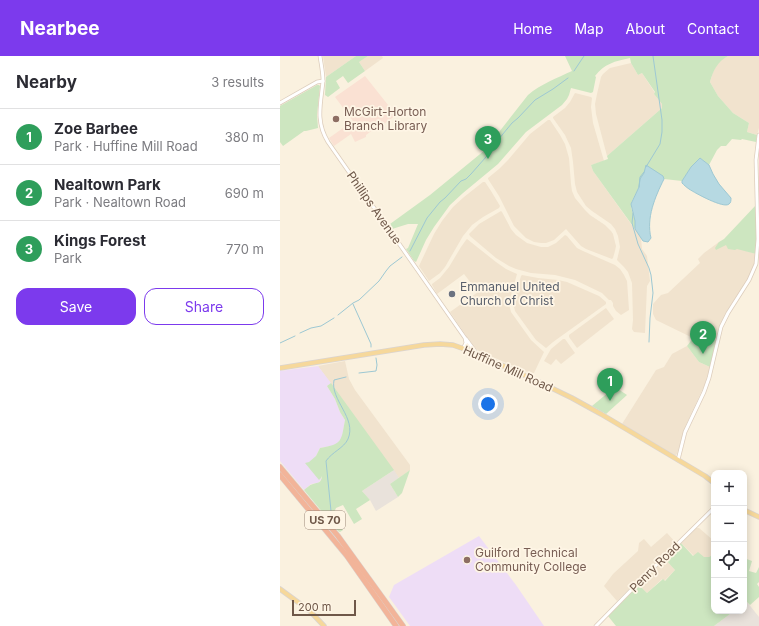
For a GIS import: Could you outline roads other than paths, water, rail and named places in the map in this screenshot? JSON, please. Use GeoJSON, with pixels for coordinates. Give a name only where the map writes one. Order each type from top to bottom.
{"type":"FeatureCollection","features":[{"type":"Feature","properties":{"kind":"highway","name":"US 70"},"geometry":{"type":"LineString","coordinates":[[280,467],[338,536],[404,626]]}},
{"type":"Feature","properties":{"kind":"highway","name":"US 70"},"geometry":{"type":"LineString","coordinates":[[280,475],[347,556],[396,626]]}},
{"type":"Feature","properties":{"kind":"main road","name":"Huffine Mill Road"},"geometry":{"type":"LineString","coordinates":[[280,368],[424,345],[453,345],[477,354],[572,398],[711,480]]}},
{"type":"Feature","properties":{"kind":"main road"},"geometry":{"type":"LineString","coordinates":[[747,511],[759,517]]}},
{"type":"Feature","properties":{"kind":"main road"},"geometry":{"type":"LineString","coordinates":[[280,589],[310,611],[324,626]]}},
{"type":"Feature","properties":{"kind":"street","name":"Phillips Avenue"},"geometry":{"type":"LineString","coordinates":[[320,56],[323,81],[319,116],[320,125],[326,139],[464,338],[477,354]]}},
{"type":"Feature","properties":{"kind":"street"},"geometry":{"type":"LineString","coordinates":[[280,103],[317,82],[323,81]]}},
{"type":"Feature","properties":{"kind":"street"},"geometry":{"type":"LineString","coordinates":[[678,460],[685,432],[709,378],[721,327],[749,280],[756,264],[758,254],[756,160],[759,136]]}},
{"type":"Feature","properties":{"kind":"street"},"geometry":{"type":"LineString","coordinates":[[463,348],[466,343],[464,338]]}},
{"type":"Feature","properties":{"kind":"street","name":"Penry Road"},"geometry":{"type":"LineString","coordinates":[[596,626],[711,511]]}},
{"type":"Feature","properties":{"kind":"water"},"geometry":{"type":"Polygon","coordinates":[[[700,158],[709,165],[719,184],[731,198],[731,202],[729,204],[721,204],[709,200],[687,188],[682,183],[691,167],[700,158]]]}},
{"type":"Feature","properties":{"kind":"water"},"geometry":{"type":"Polygon","coordinates":[[[646,165],[663,176],[664,179],[652,208],[650,223],[651,238],[648,242],[643,241],[635,229],[635,221],[631,204],[639,187],[640,179],[644,173],[646,165]]]}},
{"type":"Feature","properties":{"kind":"waterway"},"geometry":{"type":"LineString","coordinates":[[574,71],[584,56]]}},
{"type":"Feature","properties":{"kind":"waterway"},"geometry":{"type":"LineString","coordinates":[[646,167],[660,144],[662,132],[662,120],[653,56]]}},
{"type":"Feature","properties":{"kind":"waterway"},"geometry":{"type":"LineString","coordinates":[[410,251],[427,218],[440,202],[461,181],[466,179],[471,174],[493,149],[498,140],[512,123],[535,100],[568,78]]}},
{"type":"Feature","properties":{"kind":"waterway"},"geometry":{"type":"LineString","coordinates":[[639,187],[640,177],[644,172]]}},
{"type":"Feature","properties":{"kind":"waterway"},"geometry":{"type":"LineString","coordinates":[[633,213],[632,223],[638,244],[651,275],[653,293],[649,342]]}},
{"type":"Feature","properties":{"kind":"waterway"},"geometry":{"type":"LineString","coordinates":[[338,315],[359,300],[379,281],[390,266],[402,257]]}},
{"type":"Feature","properties":{"kind":"waterway"},"geometry":{"type":"LineString","coordinates":[[353,304],[371,347]]}},
{"type":"Feature","properties":{"kind":"waterway"},"geometry":{"type":"LineString","coordinates":[[300,333],[311,328],[321,326],[334,318]]}},
{"type":"Feature","properties":{"kind":"waterway"},"geometry":{"type":"LineString","coordinates":[[280,343],[295,336]]}},
{"type":"Feature","properties":{"kind":"waterway"},"geometry":{"type":"LineString","coordinates":[[359,373],[376,371],[376,358]]}},
{"type":"Feature","properties":{"kind":"waterway"},"geometry":{"type":"LineString","coordinates":[[331,511],[326,461],[346,442],[350,431],[346,416],[336,395],[334,380],[346,377]]}},
{"type":"Feature","properties":{"kind":"place","name":"McGirt-Horton Branch Library"},"geometry":{"type":"Point","coordinates":[336,119]}},
{"type":"Feature","properties":{"kind":"place","name":"Kings Forest"},"geometry":{"type":"Point","coordinates":[488,159]}},
{"type":"Feature","properties":{"kind":"place","name":"Emmanuel United Church of Christ"},"geometry":{"type":"Point","coordinates":[452,294]}},
{"type":"Feature","properties":{"kind":"place","name":"Nealtown Park"},"geometry":{"type":"Point","coordinates":[703,354]}},
{"type":"Feature","properties":{"kind":"place","name":"Zoe Barbee"},"geometry":{"type":"Point","coordinates":[610,401]}},
{"type":"Feature","properties":{"kind":"place","name":"Guilford Technical Community College"},"geometry":{"type":"Point","coordinates":[467,560]}}]}
